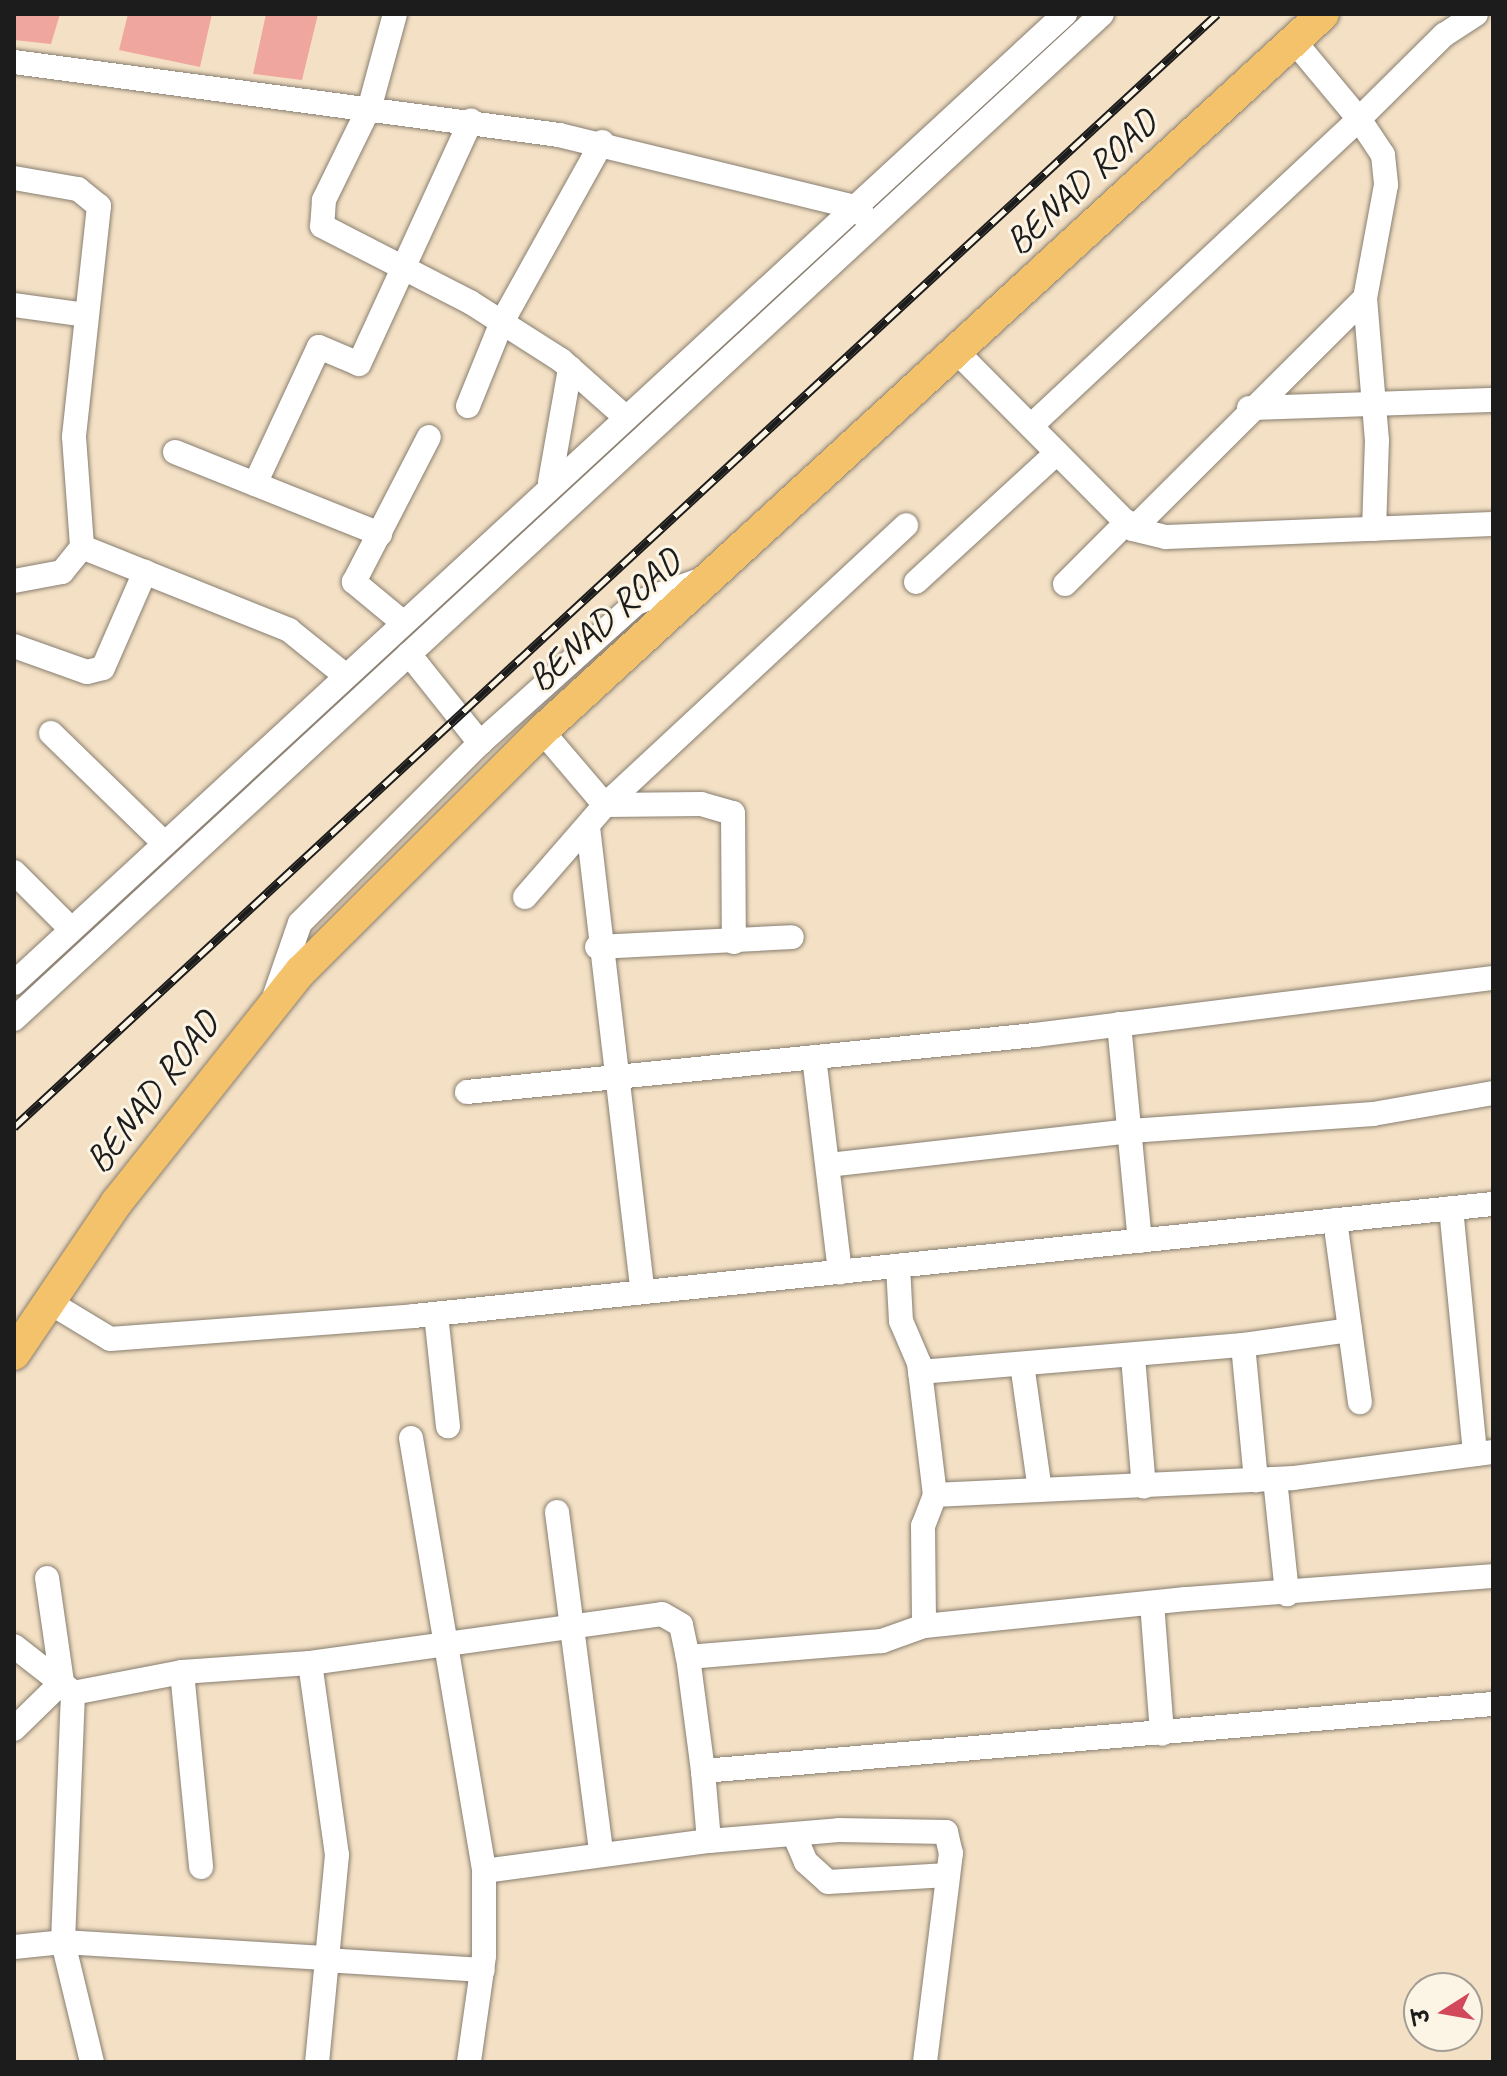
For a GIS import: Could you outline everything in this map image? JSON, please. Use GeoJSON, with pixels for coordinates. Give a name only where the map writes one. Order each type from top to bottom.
{"type":"FeatureCollection","features":[{"type":"Feature","properties":{"kind":"main road","name":"BENAD ROAD"},"geometry":{"type":"LineString","coordinates":[[14,1354],[49,1302],[273,1001],[542,731],[1323,14]]}},
{"type":"Feature","properties":{"kind":"street"},"geometry":{"type":"LineString","coordinates":[[395,14],[370,106],[319,215],[328,232],[502,322],[570,368],[623,415]]}},
{"type":"Feature","properties":{"kind":"street"},"geometry":{"type":"LineString","coordinates":[[14,983],[346,676],[400,620],[1065,14]]}},
{"type":"Feature","properties":{"kind":"street"},"geometry":{"type":"LineString","coordinates":[[14,1019],[1102,14]]}},
{"type":"Feature","properties":{"kind":"street"},"geometry":{"type":"LineString","coordinates":[[1031,426],[1359,119],[1444,35],[1476,14]]}},
{"type":"Feature","properties":{"kind":"street"},"geometry":{"type":"LineString","coordinates":[[1294,41],[1359,119],[1383,155],[1386,185],[1365,298],[1374,404],[1374,529]]}},
{"type":"Feature","properties":{"kind":"street"},"geometry":{"type":"LineString","coordinates":[[14,62],[370,106],[602,142],[854,207],[873,225]]}},
{"type":"Feature","properties":{"kind":"street"},"geometry":{"type":"LineString","coordinates":[[255,484],[319,347],[359,364],[407,272],[471,121]]}},
{"type":"Feature","properties":{"kind":"street"},"geometry":{"type":"LineString","coordinates":[[468,406],[502,322],[602,142]]}},
{"type":"Feature","properties":{"kind":"street"},"geometry":{"type":"LineString","coordinates":[[14,178],[78,189],[99,206],[74,437],[82,547],[62,572],[14,581]]}},
{"type":"Feature","properties":{"kind":"street"},"geometry":{"type":"LineString","coordinates":[[1065,584],[1130,526],[1365,298]]}},
{"type":"Feature","properties":{"kind":"street"},"geometry":{"type":"LineString","coordinates":[[14,305],[86,315]]}},
{"type":"Feature","properties":{"kind":"street"},"geometry":{"type":"LineString","coordinates":[[956,351],[1130,526],[1166,537],[1493,524]]}},
{"type":"Feature","properties":{"kind":"street"},"geometry":{"type":"LineString","coordinates":[[550,482],[570,368]]}},
{"type":"Feature","properties":{"kind":"street"},"geometry":{"type":"LineString","coordinates":[[1249,408],[1493,400]]}},
{"type":"Feature","properties":{"kind":"street"},"geometry":{"type":"LineString","coordinates":[[400,620],[354,582],[429,437]]}},
{"type":"Feature","properties":{"kind":"street"},"geometry":{"type":"LineString","coordinates":[[175,452],[380,534]]}},
{"type":"Feature","properties":{"kind":"street"},"geometry":{"type":"LineString","coordinates":[[916,582],[1057,453]]}},
{"type":"Feature","properties":{"kind":"street"},"geometry":{"type":"LineString","coordinates":[[525,897],[605,805],[906,525]]}},
{"type":"Feature","properties":{"kind":"street"},"geometry":{"type":"LineString","coordinates":[[82,547],[289,630],[346,676]]}},
{"type":"Feature","properties":{"kind":"street"},"geometry":{"type":"LineString","coordinates":[[14,646],[87,672],[103,668],[145,572]]}},
{"type":"Feature","properties":{"kind":"street"},"geometry":{"type":"LineString","coordinates":[[273,1001],[300,923],[480,743],[636,603],[711,576]]}},
{"type":"Feature","properties":{"kind":"street"},"geometry":{"type":"LineString","coordinates":[[409,654],[480,743]]}},
{"type":"Feature","properties":{"kind":"street"},"geometry":{"type":"LineString","coordinates":[[542,731],[605,805]]}},
{"type":"Feature","properties":{"kind":"street"},"geometry":{"type":"LineString","coordinates":[[51,733],[163,842]]}},
{"type":"Feature","properties":{"kind":"street"},"geometry":{"type":"LineString","coordinates":[[605,805],[701,804],[733,813],[734,942]]}},
{"type":"Feature","properties":{"kind":"street"},"geometry":{"type":"LineString","coordinates":[[588,827],[597,947],[643,1292]]}},
{"type":"Feature","properties":{"kind":"street"},"geometry":{"type":"LineString","coordinates":[[14,872],[71,929]]}},
{"type":"Feature","properties":{"kind":"street"},"geometry":{"type":"LineString","coordinates":[[597,947],[792,937]]}},
{"type":"Feature","properties":{"kind":"street"},"geometry":{"type":"LineString","coordinates":[[467,1092],[616,1080],[1119,1024],[1493,978]]}},
{"type":"Feature","properties":{"kind":"street"},"geometry":{"type":"LineString","coordinates":[[1119,1024],[1140,1241]]}},
{"type":"Feature","properties":{"kind":"street"},"geometry":{"type":"LineString","coordinates":[[814,1057],[840,1272]]}},
{"type":"Feature","properties":{"kind":"street"},"geometry":{"type":"LineString","coordinates":[[828,1165],[1130,1131],[1373,1114],[1493,1093]]}},
{"type":"Feature","properties":{"kind":"street"},"geometry":{"type":"LineString","coordinates":[[49,1302],[110,1339],[436,1314],[1493,1204]]}},
{"type":"Feature","properties":{"kind":"street"},"geometry":{"type":"LineString","coordinates":[[935,1495],[1265,1479],[1484,1453],[1451,1208]]}},
{"type":"Feature","properties":{"kind":"street"},"geometry":{"type":"LineString","coordinates":[[1335,1220],[1360,1402]]}},
{"type":"Feature","properties":{"kind":"street"},"geometry":{"type":"LineString","coordinates":[[898,1266],[901,1321],[920,1372],[935,1495],[923,1526],[924,1626]]}},
{"type":"Feature","properties":{"kind":"street"},"geometry":{"type":"LineString","coordinates":[[436,1314],[448,1426]]}},
{"type":"Feature","properties":{"kind":"street"},"geometry":{"type":"LineString","coordinates":[[920,1372],[1133,1357],[1229,1341],[1243,1345],[1350,1330]]}},
{"type":"Feature","properties":{"kind":"street"},"geometry":{"type":"LineString","coordinates":[[1243,1345],[1287,1594]]}},
{"type":"Feature","properties":{"kind":"street"},"geometry":{"type":"LineString","coordinates":[[1133,1357],[1144,1487]]}},
{"type":"Feature","properties":{"kind":"street"},"geometry":{"type":"LineString","coordinates":[[1022,1364],[1040,1490]]}},
{"type":"Feature","properties":{"kind":"street"},"geometry":{"type":"LineString","coordinates":[[411,1438],[441,1644],[484,1871],[483,1970],[469,2062]]}},
{"type":"Feature","properties":{"kind":"street"},"geometry":{"type":"LineString","coordinates":[[557,1512],[601,1853]]}},
{"type":"Feature","properties":{"kind":"street"},"geometry":{"type":"LineString","coordinates":[[688,1657],[882,1641],[924,1626],[1152,1603],[1493,1576]]}},
{"type":"Feature","properties":{"kind":"street"},"geometry":{"type":"LineString","coordinates":[[47,1578],[68,1688],[63,1942],[92,2062]]}},
{"type":"Feature","properties":{"kind":"street"},"geometry":{"type":"LineString","coordinates":[[1152,1603],[1162,1734]]}},
{"type":"Feature","properties":{"kind":"street"},"geometry":{"type":"LineString","coordinates":[[14,1729],[68,1688],[182,1672],[310,1663],[570,1627],[676,1617],[688,1657],[709,1841]]}},
{"type":"Feature","properties":{"kind":"street"},"geometry":{"type":"LineString","coordinates":[[14,1646],[68,1688]]}},
{"type":"Feature","properties":{"kind":"street"},"geometry":{"type":"LineString","coordinates":[[310,1663],[337,1855],[317,2062]]}},
{"type":"Feature","properties":{"kind":"street"},"geometry":{"type":"LineString","coordinates":[[182,1672],[201,1867]]}},
{"type":"Feature","properties":{"kind":"street"},"geometry":{"type":"LineString","coordinates":[[703,1771],[1493,1704]]}},
{"type":"Feature","properties":{"kind":"street"},"geometry":{"type":"LineString","coordinates":[[484,1871],[709,1841],[794,1834],[946,1832],[948,1875],[925,2062]]}},
{"type":"Feature","properties":{"kind":"street"},"geometry":{"type":"LineString","coordinates":[[794,1834],[806,1862],[828,1882],[948,1875]]}},
{"type":"Feature","properties":{"kind":"street"},"geometry":{"type":"LineString","coordinates":[[14,1947],[63,1942],[483,1970]]}},
{"type":"Feature","properties":{"kind":"building"},"geometry":{"type":"Polygon","coordinates":[[[14,14],[60,14],[51,44],[14,40],[14,14]]]}},
{"type":"Feature","properties":{"kind":"building"},"geometry":{"type":"Polygon","coordinates":[[[128,14],[212,14],[200,67],[119,50],[128,14]]]}},
{"type":"Feature","properties":{"kind":"building"},"geometry":{"type":"Polygon","coordinates":[[[266,14],[318,14],[302,80],[253,74],[266,14]]]}},
{"type":"Feature","properties":{"kind":"railway"},"geometry":{"type":"LineString","coordinates":[[14,1127],[1217,14]]}}]}
